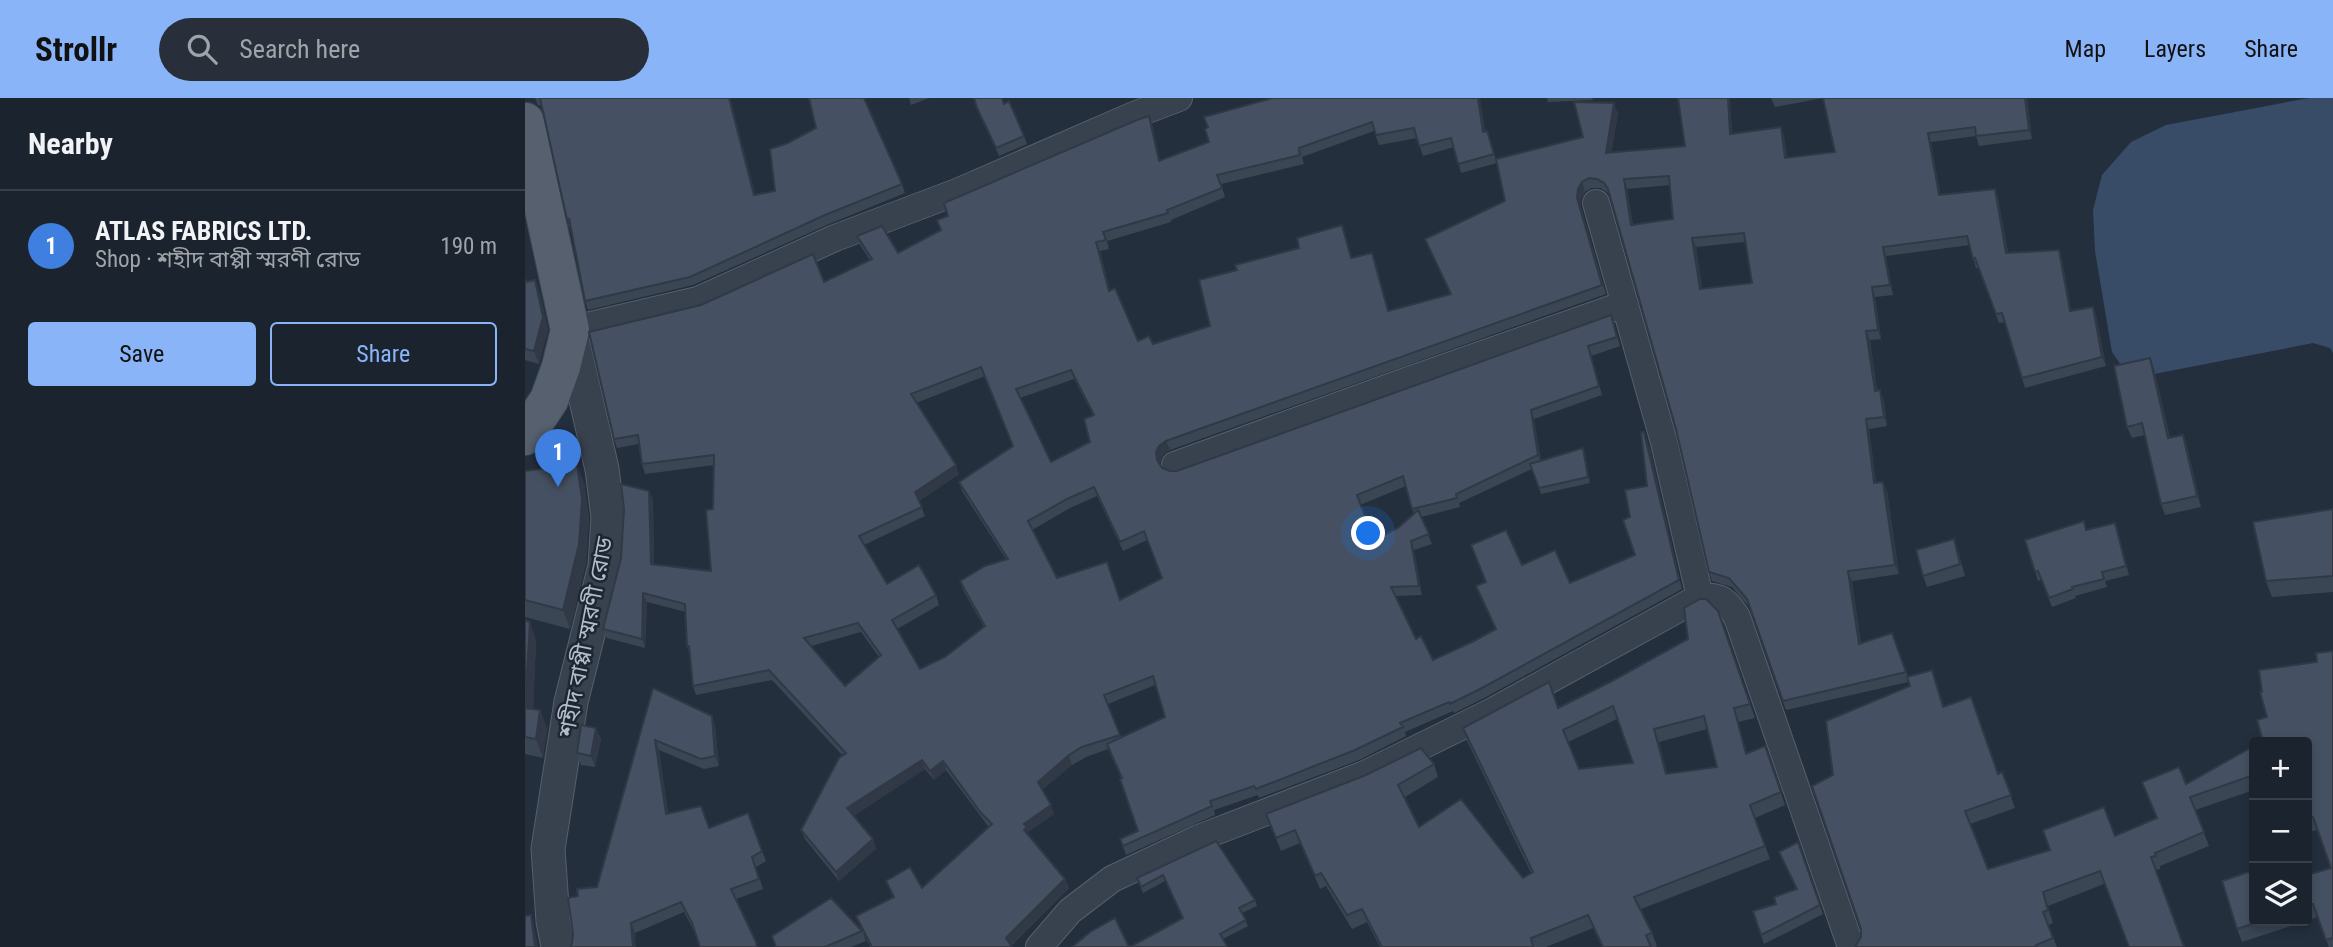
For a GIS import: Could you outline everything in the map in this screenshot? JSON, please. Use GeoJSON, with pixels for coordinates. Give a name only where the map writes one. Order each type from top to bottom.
{"type":"FeatureCollection","features":[{"type":"Feature","properties":{"kind":"main road"},"geometry":{"type":"LineString","coordinates":[[525,122],[570,330],[549,400],[525,436]]}},
{"type":"Feature","properties":{"kind":"street"},"geometry":{"type":"LineString","coordinates":[[570,330],[698,300],[835,238],[957,192],[1179,98]]}},
{"type":"Feature","properties":{"kind":"street"},"geometry":{"type":"LineString","coordinates":[[1596,203],[1664,442],[1700,597]]}},
{"type":"Feature","properties":{"kind":"street"},"geometry":{"type":"LineString","coordinates":[[1175,465],[1625,304]]}},
{"type":"Feature","properties":{"kind":"street","name":"শহীদ বাপ্পী স্মরণী রোড"},"geometry":{"type":"LineString","coordinates":[[558,947],[553,921],[548,849],[571,702],[604,566],[608,517],[602,469],[570,330]]}},
{"type":"Feature","properties":{"kind":"street"},"geometry":{"type":"LineString","coordinates":[[1039,947],[1070,911],[1112,880],[1199,838],[1365,774],[1493,711],[1700,597],[1714,596],[1726,601],[1737,617],[1851,947]]}},
{"type":"Feature","properties":{"kind":"water"},"geometry":{"type":"Polygon","coordinates":[[[2309,98],[2333,98],[2333,353],[2330,348],[2313,343],[2149,375],[2125,371],[2112,352],[2095,251],[2093,210],[2102,175],[2131,142],[2166,125],[2309,98]]]}},
{"type":"Feature","properties":{"kind":"building"},"geometry":{"type":"Polygon","coordinates":[[[540,98],[729,98],[754,195],[775,191],[770,149],[816,128],[809,98],[864,98],[902,184],[825,215],[690,277],[585,301],[569,218],[568,224],[540,98]]]}},
{"type":"Feature","properties":{"kind":"building"},"geometry":{"type":"Polygon","coordinates":[[[974,98],[1002,98],[1004,104],[1009,101],[1024,136],[996,148],[974,98]]]}},
{"type":"Feature","properties":{"kind":"building"},"geometry":{"type":"Polygon","coordinates":[[[1273,98],[1478,98],[1483,132],[1487,131],[1494,154],[1458,164],[1451,138],[1419,146],[1414,128],[1376,135],[1372,122],[1299,148],[1300,155],[1217,175],[1222,188],[1167,210],[1168,213],[1103,232],[1106,240],[1096,242],[1109,291],[1115,288],[1138,341],[1149,336],[1153,344],[1210,326],[1199,280],[1237,270],[1235,265],[1299,248],[1297,238],[1342,225],[1351,258],[1372,253],[1388,311],[1451,294],[1425,239],[1505,201],[1496,159],[1583,137],[1574,102],[1614,103],[1606,153],[1685,146],[1678,98],[1728,98],[1730,134],[1781,127],[1785,158],[1835,152],[1823,98],[2025,98],[2029,130],[1976,136],[1975,127],[1928,133],[1939,195],[1995,189],[2006,253],[2059,250],[2070,311],[2093,307],[2102,357],[2022,378],[2002,313],[1996,314],[1975,258],[1973,259],[1967,236],[1883,247],[1890,285],[1872,287],[1878,330],[1866,331],[1875,391],[1880,390],[1884,417],[1866,419],[1874,483],[1883,482],[1895,565],[1848,571],[1859,644],[1892,633],[1906,672],[1783,701],[1747,599],[1729,578],[1709,572],[1676,429],[1608,189],[1604,183],[1589,178],[1582,182],[1577,198],[1602,285],[1166,441],[1156,452],[1157,460],[1162,468],[1177,471],[1611,315],[1617,337],[1588,346],[1599,386],[1531,410],[1538,455],[1456,494],[1457,498],[1412,509],[1403,476],[1357,495],[1374,540],[1398,528],[1418,510],[1429,534],[1411,541],[1419,586],[1391,587],[1416,639],[1421,636],[1433,660],[1496,629],[1476,586],[1486,582],[1471,545],[1506,530],[1522,565],[1555,550],[1570,583],[1635,555],[1623,520],[1630,517],[1625,490],[1647,486],[1641,432],[1644,432],[1679,580],[1482,688],[1450,704],[1449,702],[1400,723],[1403,727],[1355,750],[1256,789],[1254,786],[1210,801],[1212,806],[1123,846],[1120,839],[1138,831],[1120,779],[1122,778],[1107,744],[1165,717],[1153,676],[1104,695],[1120,735],[1082,747],[1038,782],[1051,805],[1024,824],[1027,827],[1024,830],[1065,879],[1006,938],[1012,947],[872,947],[856,916],[894,897],[886,881],[910,867],[922,888],[992,824],[943,761],[930,771],[922,760],[847,808],[873,839],[836,872],[801,830],[839,758],[846,753],[769,670],[693,686],[685,604],[643,593],[642,639],[603,629],[621,558],[624,509],[621,484],[649,491],[651,564],[711,571],[706,510],[713,509],[714,455],[642,464],[638,435],[614,439],[589,332],[701,305],[813,254],[824,282],[872,259],[857,236],[882,226],[898,253],[941,230],[937,220],[948,216],[944,203],[1149,116],[1159,161],[1209,142],[1204,117],[1273,98]],[[1669,176],[1624,179],[1631,225],[1673,219],[1669,176]],[[1744,233],[1692,238],[1700,289],[1752,283],[1744,233]],[[981,367],[911,394],[956,465],[915,492],[922,507],[859,536],[887,584],[919,565],[936,595],[892,620],[920,669],[945,657],[985,626],[960,581],[985,566],[1008,559],[959,482],[1013,446],[981,367]],[[1071,370],[1016,389],[1051,462],[1090,442],[1084,419],[1094,415],[1071,370]],[[1094,487],[1028,521],[1057,578],[1107,562],[1120,600],[1162,578],[1144,531],[1120,542],[1094,487]],[[858,623],[804,638],[845,686],[881,655],[858,623]]]}},
{"type":"Feature","properties":{"kind":"building"},"geometry":{"type":"Polygon","coordinates":[[[535,280],[543,317],[534,351],[525,349],[525,282],[535,280]]]}},
{"type":"Feature","properties":{"kind":"building"},"geometry":{"type":"Polygon","coordinates":[[[2150,358],[2168,438],[2183,435],[2197,496],[2161,504],[2142,423],[2127,427],[2114,366],[2150,358]]]}},
{"type":"Feature","properties":{"kind":"building"},"geometry":{"type":"Polygon","coordinates":[[[1583,448],[1588,477],[1539,488],[1530,464],[1583,448]]]}},
{"type":"Feature","properties":{"kind":"building"},"geometry":{"type":"Polygon","coordinates":[[[577,464],[582,499],[579,544],[563,610],[525,600],[525,471],[577,464]]]}},
{"type":"Feature","properties":{"kind":"building"},"geometry":{"type":"Polygon","coordinates":[[[2333,509],[2333,576],[2266,581],[2253,522],[2333,509]]]}},
{"type":"Feature","properties":{"kind":"building"},"geometry":{"type":"Polygon","coordinates":[[[2084,521],[2086,530],[2115,523],[2126,566],[2102,572],[2104,579],[2072,587],[2073,589],[2049,598],[2038,571],[2035,572],[2025,540],[2084,521]]]}},
{"type":"Feature","properties":{"kind":"building"},"geometry":{"type":"Polygon","coordinates":[[[1954,539],[1960,564],[1923,576],[1916,550],[1954,539]]]}},
{"type":"Feature","properties":{"kind":"building"},"geometry":{"type":"Polygon","coordinates":[[[1700,599],[1706,599],[1718,611],[1750,704],[1734,708],[1746,754],[1765,746],[1781,792],[1750,805],[1765,846],[1634,897],[1652,933],[1646,935],[1651,947],[1603,947],[1588,915],[1531,938],[1533,947],[1382,947],[1362,909],[1347,915],[1321,873],[1315,876],[1295,830],[1276,838],[1266,814],[1366,775],[1421,748],[1434,764],[1398,785],[1419,827],[1461,799],[1523,878],[1533,872],[1463,728],[1549,682],[1558,708],[1612,681],[1688,639],[1684,608],[1700,599]],[[1613,706],[1563,730],[1579,769],[1633,763],[1613,706]],[[1704,716],[1654,729],[1666,774],[1717,767],[1704,716]]]}},
{"type":"Feature","properties":{"kind":"building"},"geometry":{"type":"Polygon","coordinates":[[[525,620],[530,622],[525,708],[525,620]]]}},
{"type":"Feature","properties":{"kind":"building"},"geometry":{"type":"Polygon","coordinates":[[[2333,651],[2333,938],[2326,940],[2312,904],[2312,874],[2331,868],[2312,817],[2312,737],[2262,737],[2257,720],[2267,717],[2260,692],[2259,670],[2317,662],[2316,653],[2333,651]]]}},
{"type":"Feature","properties":{"kind":"building"},"geometry":{"type":"Polygon","coordinates":[[[1932,670],[1943,707],[1971,697],[1998,774],[2002,772],[2011,795],[1965,811],[1988,869],[2050,850],[2043,830],[2104,807],[2115,836],[2157,818],[2142,782],[2179,767],[2186,784],[2249,749],[2249,777],[2190,797],[2204,832],[2151,857],[2184,947],[2129,947],[2100,871],[2043,892],[2048,910],[2043,912],[2053,938],[2036,945],[2037,947],[1855,947],[1861,937],[1861,929],[1812,786],[1833,775],[1826,721],[1910,686],[1907,677],[1932,670]]]}},
{"type":"Feature","properties":{"kind":"building"},"geometry":{"type":"Polygon","coordinates":[[[653,688],[712,716],[715,756],[701,759],[655,740],[666,814],[701,806],[709,828],[748,813],[762,851],[752,857],[759,879],[731,889],[757,947],[700,947],[681,902],[631,923],[633,947],[570,947],[573,934],[568,898],[578,896],[577,889],[597,887],[653,688]]]}},
{"type":"Feature","properties":{"kind":"building"},"geometry":{"type":"Polygon","coordinates":[[[525,708],[540,710],[536,739],[525,737],[525,708]]]}},
{"type":"Feature","properties":{"kind":"building"},"geometry":{"type":"Polygon","coordinates":[[[581,725],[596,728],[591,756],[577,753],[581,725]]]}},
{"type":"Feature","properties":{"kind":"building"},"geometry":{"type":"Polygon","coordinates":[[[1216,841],[1255,900],[1239,908],[1246,920],[1220,934],[1227,946],[1130,947],[1183,918],[1163,875],[1141,887],[1137,878],[1216,841]]]}},
{"type":"Feature","properties":{"kind":"building"},"geometry":{"type":"Polygon","coordinates":[[[1798,842],[1820,905],[1761,935],[1753,911],[1776,904],[1774,897],[1797,889],[1779,852],[1798,842]]]}},
{"type":"Feature","properties":{"kind":"building"},"geometry":{"type":"Polygon","coordinates":[[[2249,872],[2249,925],[2237,929],[2222,881],[2249,872]]]}},
{"type":"Feature","properties":{"kind":"building"},"geometry":{"type":"Polygon","coordinates":[[[831,898],[862,931],[825,947],[776,947],[772,936],[831,898]]]}},
{"type":"Feature","properties":{"kind":"building"},"geometry":{"type":"Polygon","coordinates":[[[531,915],[535,947],[525,947],[525,916],[531,915]]]}},
{"type":"Feature","properties":{"kind":"building"},"geometry":{"type":"Polygon","coordinates":[[[1115,918],[1129,947],[1072,947],[1090,932],[1115,918]]]}},
{"type":"Feature","properties":{"kind":"place","name":"ATLAS FABRICS LTD."},"geometry":{"type":"Point","coordinates":[558,487]}}]}
